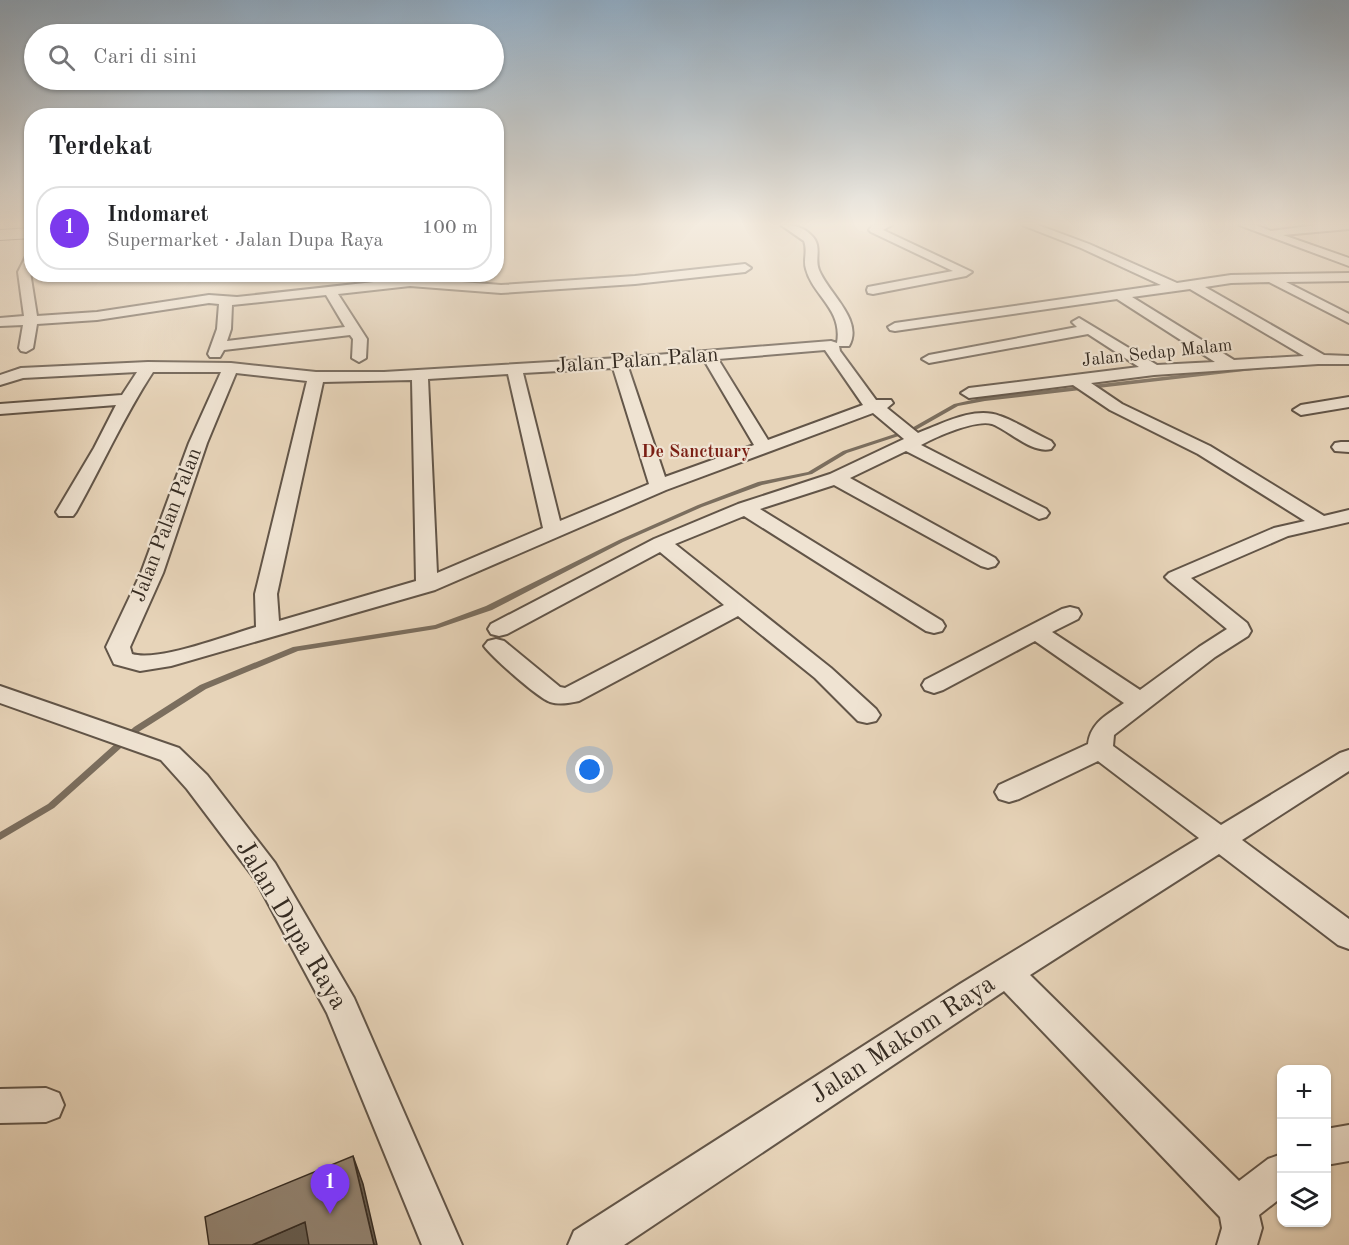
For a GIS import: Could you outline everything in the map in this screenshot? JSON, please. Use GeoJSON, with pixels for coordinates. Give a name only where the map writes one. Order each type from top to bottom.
{"type":"FeatureCollection","features":[{"type":"Feature","properties":{"kind":"street"},"geometry":{"type":"LineString","coordinates":[[25,283],[30,319],[26,348]]}},
{"type":"Feature","properties":{"kind":"street"},"geometry":{"type":"LineString","coordinates":[[0,322],[97,316],[200,300],[226,299],[237,302],[400,283]]}},
{"type":"Feature","properties":{"kind":"street"},"geometry":{"type":"LineString","coordinates":[[425,283],[501,290],[593,283]]}},
{"type":"Feature","properties":{"kind":"street"},"geometry":{"type":"LineString","coordinates":[[819,283],[834,305],[847,336],[834,344],[833,351],[896,424],[1039,513]]}},
{"type":"Feature","properties":{"kind":"street"},"geometry":{"type":"LineString","coordinates":[[873,290],[909,283]]}},
{"type":"Feature","properties":{"kind":"street"},"geometry":{"type":"LineString","coordinates":[[1168,283],[1175,286]]}},
{"type":"Feature","properties":{"kind":"street"},"geometry":{"type":"LineString","coordinates":[[895,327],[1198,283]]}},
{"type":"Feature","properties":{"kind":"street"},"geometry":{"type":"LineString","coordinates":[[1278,283],[1349,319]]}},
{"type":"Feature","properties":{"kind":"street"},"geometry":{"type":"LineString","coordinates":[[1191,284],[1336,365]]}},
{"type":"Feature","properties":{"kind":"street"},"geometry":{"type":"LineString","coordinates":[[452,285],[461,303]]}},
{"type":"Feature","properties":{"kind":"street"},"geometry":{"type":"LineString","coordinates":[[330,291],[360,339],[359,358]]}},
{"type":"Feature","properties":{"kind":"street"},"geometry":{"type":"LineString","coordinates":[[1118,294],[1229,364]]}},
{"type":"Feature","properties":{"kind":"street"},"geometry":{"type":"LineString","coordinates":[[226,299],[224,329],[217,350],[354,330]]}},
{"type":"Feature","properties":{"kind":"street"},"geometry":{"type":"LineString","coordinates":[[1051,304],[1154,370]]}},
{"type":"Feature","properties":{"kind":"street"},"geometry":{"type":"LineString","coordinates":[[928,358],[1090,329]]}},
{"type":"Feature","properties":{"kind":"street","name":"Jalan Palan Palan"},"geometry":{"type":"LineString","coordinates":[[834,344],[619,363],[420,376],[316,377],[231,368],[220,388],[192,455],[152,573],[121,639],[118,654],[129,663],[150,663],[268,632],[427,585],[658,486],[764,447],[896,424]]}},
{"type":"Feature","properties":{"kind":"street"},"geometry":{"type":"LineString","coordinates":[[709,356],[764,447]]}},
{"type":"Feature","properties":{"kind":"street"},"geometry":{"type":"LineString","coordinates":[[619,363],[658,486]]}},
{"type":"Feature","properties":{"kind":"street","name":"Jalan Sedap Malam"},"geometry":{"type":"LineString","coordinates":[[969,393],[1085,385],[1154,370],[1229,364],[1336,365]]}},
{"type":"Feature","properties":{"kind":"street"},"geometry":{"type":"LineString","coordinates":[[1246,372],[1336,365]]}},
{"type":"Feature","properties":{"kind":"street"},"geometry":{"type":"LineString","coordinates":[[66,512],[103,448],[127,399],[148,367]]}},
{"type":"Feature","properties":{"kind":"street"},"geometry":{"type":"LineString","coordinates":[[0,380],[21,374],[148,367],[231,368]]}},
{"type":"Feature","properties":{"kind":"street"},"geometry":{"type":"LineString","coordinates":[[515,370],[553,531]]}},
{"type":"Feature","properties":{"kind":"street"},"geometry":{"type":"LineString","coordinates":[[420,376],[427,585]]}},
{"type":"Feature","properties":{"kind":"street"},"geometry":{"type":"LineString","coordinates":[[268,632],[266,594],[316,377]]}},
{"type":"Feature","properties":{"kind":"street"},"geometry":{"type":"LineString","coordinates":[[1085,385],[1126,412],[1204,450],[1319,521]]}},
{"type":"Feature","properties":{"kind":"street"},"geometry":{"type":"LineString","coordinates":[[0,409],[127,399]]}},
{"type":"Feature","properties":{"kind":"street"},"geometry":{"type":"LineString","coordinates":[[1301,410],[1349,402]]}},
{"type":"Feature","properties":{"kind":"street"},"geometry":{"type":"LineString","coordinates":[[741,605],[570,695],[559,696],[551,693],[498,638],[661,543],[745,508],[836,478],[896,424],[986,418],[996,420],[1045,445]]}},
{"type":"Feature","properties":{"kind":"street"},"geometry":{"type":"LineString","coordinates":[[836,478],[988,562]]}},
{"type":"Feature","properties":{"kind":"street"},"geometry":{"type":"LineString","coordinates":[[745,508],[934,626]]}},
{"type":"Feature","properties":{"kind":"street"},"geometry":{"type":"LineString","coordinates":[[1100,749],[1101,732],[1207,652],[1240,632],[1239,628],[1176,577],[1281,532],[1319,521],[1349,516]]}},
{"type":"Feature","properties":{"kind":"street"},"geometry":{"type":"LineString","coordinates":[[661,543],[824,673],[867,715]]}},
{"type":"Feature","properties":{"kind":"street"},"geometry":{"type":"LineString","coordinates":[[934,685],[1070,614]]}},
{"type":"Feature","properties":{"kind":"street"},"geometry":{"type":"LineString","coordinates":[[1035,631],[1142,703]]}},
{"type":"Feature","properties":{"kind":"street","name":"Jalan Dupa Raya"},"geometry":{"type":"LineString","coordinates":[[0,694],[170,754],[197,782],[265,871],[342,1008],[442,1245]]}},
{"type":"Feature","properties":{"kind":"street"},"geometry":{"type":"LineString","coordinates":[[1009,792],[1100,749]]}},
{"type":"Feature","properties":{"kind":"street"},"geometry":{"type":"LineString","coordinates":[[1100,749],[1349,936]]}},
{"type":"Feature","properties":{"kind":"street","name":"Jalan Makom Raya"},"geometry":{"type":"LineString","coordinates":[[588,1245],[972,994],[1349,759]]}},
{"type":"Feature","properties":{"kind":"street"},"geometry":{"type":"LineString","coordinates":[[1007,973],[1237,1207],[1242,1228],[1237,1245]]}},
{"type":"Feature","properties":{"kind":"street"},"geometry":{"type":"LineString","coordinates":[[0,1106],[46,1105]]}},
{"type":"Feature","properties":{"kind":"street"},"geometry":{"type":"LineString","coordinates":[[1331,1146],[1349,1143]]}},
{"type":"Feature","properties":{"kind":"street"},"geometry":{"type":"LineString","coordinates":[[1237,1207],[1277,1176]]}},
{"type":"Feature","properties":{"kind":"building"},"geometry":{"type":"Polygon","coordinates":[[[353,1156],[374,1245],[309,1245],[305,1222],[252,1245],[209,1245],[205,1217],[353,1156]]]}},
{"type":"Feature","properties":{"kind":"waterway"},"geometry":{"type":"LineString","coordinates":[[0,836],[51,806],[137,729],[203,687],[296,649],[436,627],[489,608],[621,541],[700,506],[760,483],[810,473],[845,452],[912,430],[956,405],[985,399],[1260,368]]}},
{"type":"Feature","properties":{"kind":"place","name":"Indomaret"},"geometry":{"type":"Point","coordinates":[330,1214]}},
{"type":"Feature","properties":{"kind":"district","name":"De Sanctuary"},"geometry":{"type":"Point","coordinates":[696,452]}}]}
